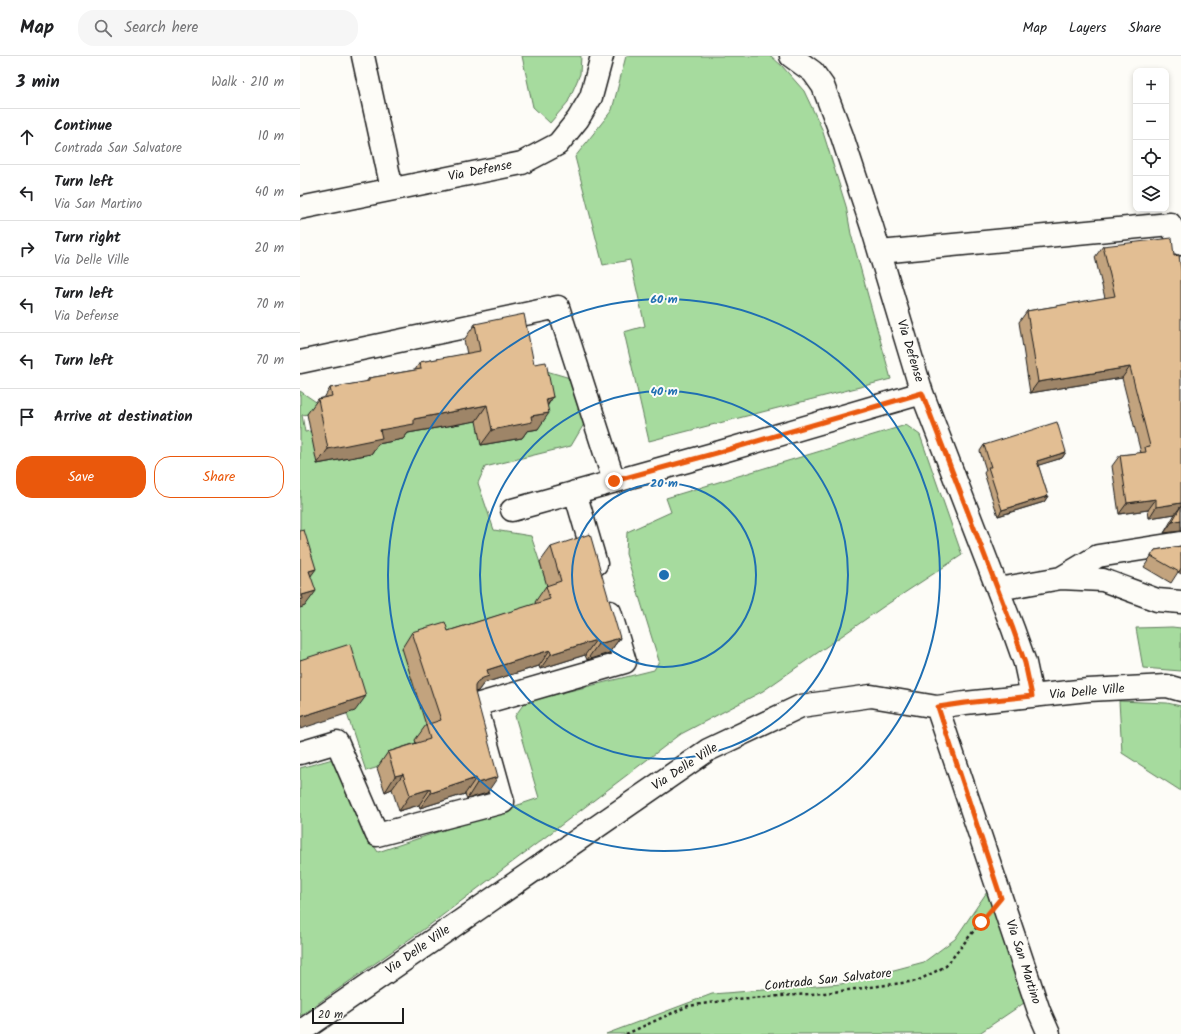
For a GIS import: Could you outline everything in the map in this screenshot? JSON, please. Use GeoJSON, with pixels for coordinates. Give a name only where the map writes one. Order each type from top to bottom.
{"type":"FeatureCollection","features":[{"type":"Feature","properties":{"kind":"street"},"geometry":{"type":"LineString","coordinates":[[364,56],[392,189]]}},
{"type":"Feature","properties":{"kind":"street","name":"Via Defense"},"geometry":{"type":"LineString","coordinates":[[300,208],[522,163],[558,144],[578,119],[591,97],[602,56]]}},
{"type":"Feature","properties":{"kind":"street","name":"Via Defense"},"geometry":{"type":"LineString","coordinates":[[791,56],[812,72],[823,86],[842,136],[880,252],[922,393],[1025,663],[1032,696]]}},
{"type":"Feature","properties":{"kind":"street"},"geometry":{"type":"LineString","coordinates":[[880,252],[1170,224],[1181,244]]}},
{"type":"Feature","properties":{"kind":"street"},"geometry":{"type":"LineString","coordinates":[[300,362],[558,306],[614,481]]}},
{"type":"Feature","properties":{"kind":"street"},"geometry":{"type":"LineString","coordinates":[[512,510],[720,452],[922,393]]}},
{"type":"Feature","properties":{"kind":"street"},"geometry":{"type":"LineString","coordinates":[[300,753],[337,742],[377,835],[503,802],[476,705],[625,662],[575,492]]}},
{"type":"Feature","properties":{"kind":"street"},"geometry":{"type":"LineString","coordinates":[[1061,578],[1098,556],[1181,543]]}},
{"type":"Feature","properties":{"kind":"street"},"geometry":{"type":"LineString","coordinates":[[998,589],[1061,578],[1103,580],[1157,600],[1181,602]]}},
{"type":"Feature","properties":{"kind":"street","name":"Via Delle Ville"},"geometry":{"type":"LineString","coordinates":[[300,1032],[708,750],[801,706],[871,696],[938,707],[1088,690],[1167,686],[1181,690]]}},
{"type":"Feature","properties":{"kind":"street","name":"Via San Martino"},"geometry":{"type":"LineString","coordinates":[[938,707],[1039,1011],[1049,1034]]}},
{"type":"Feature","properties":{"kind":"path","name":"Contrada San Salvatore"},"geometry":{"type":"LineString","coordinates":[[626,1034],[688,1006],[736,999],[825,992],[917,981],[946,966],[1001,898]]}},
{"type":"Feature","properties":{"kind":"green space"},"geometry":{"type":"Polygon","coordinates":[[[522,56],[581,56],[580,74],[568,102],[550,123],[533,107],[522,56]]]}},
{"type":"Feature","properties":{"kind":"green space"},"geometry":{"type":"Polygon","coordinates":[[[626,56],[771,56],[804,91],[822,129],[846,206],[851,234],[891,379],[649,441],[624,332],[645,326],[630,260],[603,265],[575,157],[612,110],[626,56]]]}},
{"type":"Feature","properties":{"kind":"green space"},"geometry":{"type":"Polygon","coordinates":[[[533,367],[570,378],[584,424],[571,446],[485,467],[478,483],[494,530],[531,536],[551,596],[539,615],[430,736],[420,754],[366,771],[347,714],[300,672],[300,608],[305,606],[300,569],[300,391],[319,404],[321,412],[302,415],[305,432],[310,431],[369,445],[403,434],[533,367]]]}},
{"type":"Feature","properties":{"kind":"green space"},"geometry":{"type":"Polygon","coordinates":[[[906,425],[920,435],[962,555],[883,607],[763,691],[681,734],[431,924],[300,1016],[300,768],[340,757],[372,843],[378,852],[539,798],[515,716],[525,702],[654,670],[659,661],[626,554],[627,532],[671,512],[666,498],[906,425]]]}},
{"type":"Feature","properties":{"kind":"green space"},"geometry":{"type":"Polygon","coordinates":[[[1136,628],[1181,628],[1181,671],[1143,668],[1136,628]]]}},
{"type":"Feature","properties":{"kind":"green space"},"geometry":{"type":"Polygon","coordinates":[[[1119,701],[1167,703],[1181,706],[1181,791],[1122,753],[1119,701]]]}},
{"type":"Feature","properties":{"kind":"green space"},"geometry":{"type":"Polygon","coordinates":[[[989,889],[1024,1003],[978,1034],[606,1034],[712,994],[841,984],[924,962],[955,939],[989,889]]]}},
{"type":"Feature","properties":{"kind":"building"},"geometry":{"type":"Polygon","coordinates":[[[1172,238],[1174,256],[1179,255],[1181,271],[1181,503],[1156,507],[1156,499],[1127,503],[1120,455],[1146,452],[1145,447],[1150,446],[1130,367],[1038,382],[1027,311],[1115,296],[1103,246],[1172,238]]]}},
{"type":"Feature","properties":{"kind":"building"},"geometry":{"type":"Polygon","coordinates":[[[524,314],[534,364],[546,362],[553,397],[546,399],[549,413],[531,416],[532,422],[492,430],[487,405],[414,419],[414,424],[380,430],[382,438],[328,449],[318,399],[332,396],[330,388],[369,381],[369,378],[421,369],[420,362],[480,351],[475,324],[524,314]]]}},
{"type":"Feature","properties":{"kind":"building"},"geometry":{"type":"Polygon","coordinates":[[[1057,422],[1066,452],[1037,461],[1048,496],[1002,510],[988,467],[991,467],[984,445],[1057,422]]]}},
{"type":"Feature","properties":{"kind":"building"},"geometry":{"type":"Polygon","coordinates":[[[1181,506],[1181,520],[1172,522],[1181,506]]]}},
{"type":"Feature","properties":{"kind":"building"},"geometry":{"type":"Polygon","coordinates":[[[304,530],[316,569],[309,571],[316,591],[302,595],[303,599],[300,600],[300,531],[304,530]]]}},
{"type":"Feature","properties":{"kind":"building"},"geometry":{"type":"Polygon","coordinates":[[[590,534],[620,638],[598,644],[596,640],[551,654],[550,650],[487,670],[489,676],[478,681],[475,686],[475,692],[498,777],[477,783],[476,778],[431,793],[430,789],[410,795],[403,774],[395,776],[388,752],[430,739],[426,725],[441,720],[412,632],[445,622],[448,631],[550,599],[546,586],[561,581],[551,547],[590,534]]]}},
{"type":"Feature","properties":{"kind":"building"},"geometry":{"type":"Polygon","coordinates":[[[1181,546],[1181,568],[1179,572],[1151,556],[1155,550],[1181,546]]]}},
{"type":"Feature","properties":{"kind":"building"},"geometry":{"type":"Polygon","coordinates":[[[350,644],[366,696],[300,717],[300,660],[350,644]]]}},
{"type":"Feature","properties":{"kind":"route"},"geometry":{"type":"LineString","coordinates":[[614,481],[720,452],[922,393],[1013,629],[1025,663],[1032,696],[938,707],[1001,898],[981,922]]}}]}
